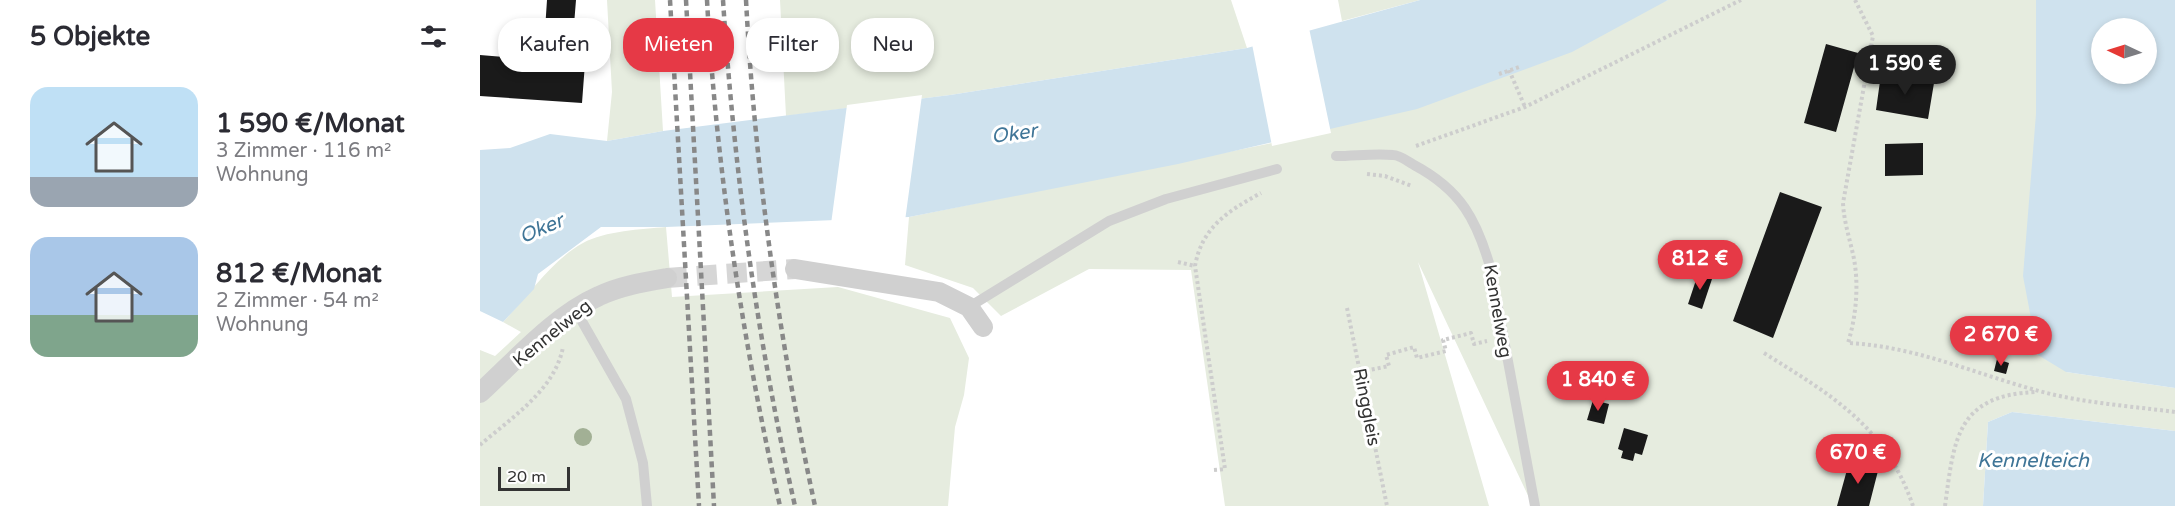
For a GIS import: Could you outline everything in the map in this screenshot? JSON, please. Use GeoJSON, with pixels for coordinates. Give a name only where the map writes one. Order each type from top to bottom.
{"type":"FeatureCollection","features":[{"type":"Feature","properties":{"kind":"street"},"geometry":{"type":"LineString","coordinates":[[795,269],[939,292],[969,307],[983,327]]}},
{"type":"Feature","properties":{"kind":"street","name":"Kennelweg"},"geometry":{"type":"LineString","coordinates":[[480,393],[575,309],[599,296],[628,285],[667,278]]}},
{"type":"Feature","properties":{"kind":"lane"},"geometry":{"type":"LineString","coordinates":[[1336,156],[1395,154]]}},
{"type":"Feature","properties":{"kind":"lane","name":"Kennelweg"},"geometry":{"type":"LineString","coordinates":[[1395,154],[1431,176],[1467,210],[1481,234],[1491,270],[1535,506]]}},
{"type":"Feature","properties":{"kind":"lane"},"geometry":{"type":"LineString","coordinates":[[969,307],[1109,221],[1166,199],[1277,169]]}},
{"type":"Feature","properties":{"kind":"lane"},"geometry":{"type":"LineString","coordinates":[[575,309],[626,399],[643,462],[647,506]]}},
{"type":"Feature","properties":{"kind":"path"},"geometry":{"type":"LineString","coordinates":[[1395,154],[1525,107],[1741,0]]}},
{"type":"Feature","properties":{"kind":"path"},"geometry":{"type":"LineString","coordinates":[[1855,0],[1873,36],[1843,203],[1844,228],[1854,260],[1856,294],[1854,324],[1848,343],[1866,344],[1966,367],[2040,391],[2175,412]]}},
{"type":"Feature","properties":{"kind":"path"},"geometry":{"type":"LineString","coordinates":[[1499,74],[1519,67]]}},
{"type":"Feature","properties":{"kind":"path"},"geometry":{"type":"LineString","coordinates":[[1509,70],[1525,107]]}},
{"type":"Feature","properties":{"kind":"path"},"geometry":{"type":"LineString","coordinates":[[1363,173],[1385,176],[1420,189]]}},
{"type":"Feature","properties":{"kind":"path"},"geometry":{"type":"LineString","coordinates":[[1214,470],[1225,469],[1195,266],[1198,246],[1217,221],[1263,192]]}},
{"type":"Feature","properties":{"kind":"path"},"geometry":{"type":"LineString","coordinates":[[1178,262],[1195,266]]}},
{"type":"Feature","properties":{"kind":"path","name":"Ringgleis"},"geometry":{"type":"LineString","coordinates":[[1347,308],[1387,506]]}},
{"type":"Feature","properties":{"kind":"path"},"geometry":{"type":"LineString","coordinates":[[480,445],[537,394],[552,377],[561,357],[564,337],[575,309]]}},
{"type":"Feature","properties":{"kind":"path"},"geometry":{"type":"LineString","coordinates":[[1360,372],[1389,366],[1386,355],[1414,347],[1417,358],[1446,351],[1443,340],[1471,333],[1474,344],[1503,337]]}},
{"type":"Feature","properties":{"kind":"path"},"geometry":{"type":"LineString","coordinates":[[1764,352],[1830,396],[1878,438],[1898,470],[1913,506]]}},
{"type":"Feature","properties":{"kind":"path"},"geometry":{"type":"LineString","coordinates":[[1945,506],[1957,436],[1965,420],[1995,399],[2014,393],[2040,391]]}},
{"type":"Feature","properties":{"kind":"shaded area"},"geometry":{"type":"Polygon","coordinates":[[[607,0],[655,0],[656,18],[623,18],[623,72],[659,72],[663,131],[607,141],[612,92],[611,18],[608,18],[607,0]]]}},
{"type":"Feature","properties":{"kind":"shaded area"},"geometry":{"type":"Polygon","coordinates":[[[780,0],[1231,0],[1247,48],[950,95],[786,116],[784,72],[839,72],[839,18],[781,18],[780,0]]]}},
{"type":"Feature","properties":{"kind":"shaded area"},"geometry":{"type":"Polygon","coordinates":[[[1338,0],[1420,0],[1342,21],[1338,0]]]}},
{"type":"Feature","properties":{"kind":"shaded area"},"geometry":{"type":"Polygon","coordinates":[[[1668,0],[2036,0],[2036,114],[2066,372],[2175,388],[2175,431],[2012,412],[1988,422],[1983,506],[1533,506],[1418,262],[1489,506],[1225,506],[1191,270],[1089,269],[1001,316],[973,288],[905,265],[909,217],[1296,138],[1668,0]]]}},
{"type":"Feature","properties":{"kind":"shaded area"},"geometry":{"type":"Polygon","coordinates":[[[666,227],[672,297],[838,287],[950,318],[969,358],[964,395],[955,427],[948,506],[480,506],[480,350],[495,356],[521,332],[503,322],[551,269],[572,250],[602,236],[624,231],[666,227]]]}},
{"type":"Feature","properties":{"kind":"water","name":"Oker"},"geometry":{"type":"Polygon","coordinates":[[[1420,0],[1668,0],[1572,52],[1417,109],[1178,164],[909,217],[666,227],[601,227],[538,274],[534,289],[503,322],[480,311],[480,150],[510,148],[550,134],[607,141],[663,131],[950,95],[1247,48],[1420,0]]]}},
{"type":"Feature","properties":{"kind":"water"},"geometry":{"type":"Polygon","coordinates":[[[2036,0],[2175,0],[2175,388],[2066,372],[2038,355],[2023,276],[2036,114],[2036,0]]]}},
{"type":"Feature","properties":{"kind":"water","name":"Kennelteich"},"geometry":{"type":"Polygon","coordinates":[[[2012,412],[2175,431],[2175,506],[1983,506],[1988,422],[2012,412]]]}},
{"type":"Feature","properties":{"kind":"pier"},"geometry":{"type":"Polygon","coordinates":[[[1309,28],[1331,133],[1272,146],[1252,44],[1309,28]]]}},
{"type":"Feature","properties":{"kind":"pier"},"geometry":{"type":"Polygon","coordinates":[[[922,95],[905,221],[831,224],[847,105],[922,95]]]}},
{"type":"Feature","properties":{"kind":"building"},"geometry":{"type":"Polygon","coordinates":[[[547,0],[576,0],[575,18],[546,18],[547,0]]]}},
{"type":"Feature","properties":{"kind":"building"},"geometry":{"type":"Polygon","coordinates":[[[1826,44],[1858,53],[1836,132],[1804,123],[1826,44]]]}},
{"type":"Feature","properties":{"kind":"building"},"geometry":{"type":"Polygon","coordinates":[[[480,55],[498,56],[498,72],[584,72],[582,103],[480,96],[480,55]]]}},
{"type":"Feature","properties":{"kind":"building"},"geometry":{"type":"Polygon","coordinates":[[[1881,74],[1934,83],[1928,119],[1876,110],[1881,74]]]}},
{"type":"Feature","properties":{"kind":"building"},"geometry":{"type":"Polygon","coordinates":[[[1923,143],[1923,175],[1885,176],[1885,144],[1923,143]]]}},
{"type":"Feature","properties":{"kind":"building"},"geometry":{"type":"Polygon","coordinates":[[[1780,192],[1822,207],[1773,338],[1733,321],[1780,192]]]}},
{"type":"Feature","properties":{"kind":"building"},"geometry":{"type":"Polygon","coordinates":[[[1698,274],[1712,279],[1702,309],[1688,304],[1698,274]]]}},
{"type":"Feature","properties":{"kind":"building"},"geometry":{"type":"Polygon","coordinates":[[[1997,359],[2009,363],[2006,374],[1994,371],[1997,359]]]}},
{"type":"Feature","properties":{"kind":"building"},"geometry":{"type":"Polygon","coordinates":[[[1593,400],[1609,404],[1604,424],[1587,420],[1593,400]]]}},
{"type":"Feature","properties":{"kind":"building"},"geometry":{"type":"Polygon","coordinates":[[[1624,428],[1648,435],[1642,455],[1635,453],[1633,461],[1621,458],[1623,451],[1618,449],[1624,428]]]}},
{"type":"Feature","properties":{"kind":"building"},"geometry":{"type":"Polygon","coordinates":[[[1850,459],[1879,467],[1869,506],[1837,506],[1850,459]]]}},
{"type":"Feature","properties":{"kind":"tunnel"},"geometry":{"type":"LineString","coordinates":[[667,278],[795,269]]}},
{"type":"Feature","properties":{"kind":"railway"},"geometry":{"type":"LineString","coordinates":[[670,0],[699,506]]}},
{"type":"Feature","properties":{"kind":"railway"},"geometry":{"type":"LineString","coordinates":[[686,0],[714,506]]}},
{"type":"Feature","properties":{"kind":"railway"},"geometry":{"type":"LineString","coordinates":[[707,0],[717,126],[733,254],[754,382],[780,506]]}},
{"type":"Feature","properties":{"kind":"railway"},"geometry":{"type":"LineString","coordinates":[[723,0],[741,191],[758,318],[795,506]]}},
{"type":"Feature","properties":{"kind":"railway"},"geometry":{"type":"LineString","coordinates":[[746,0],[756,128],[770,254],[790,381],[815,506]]}}]}
